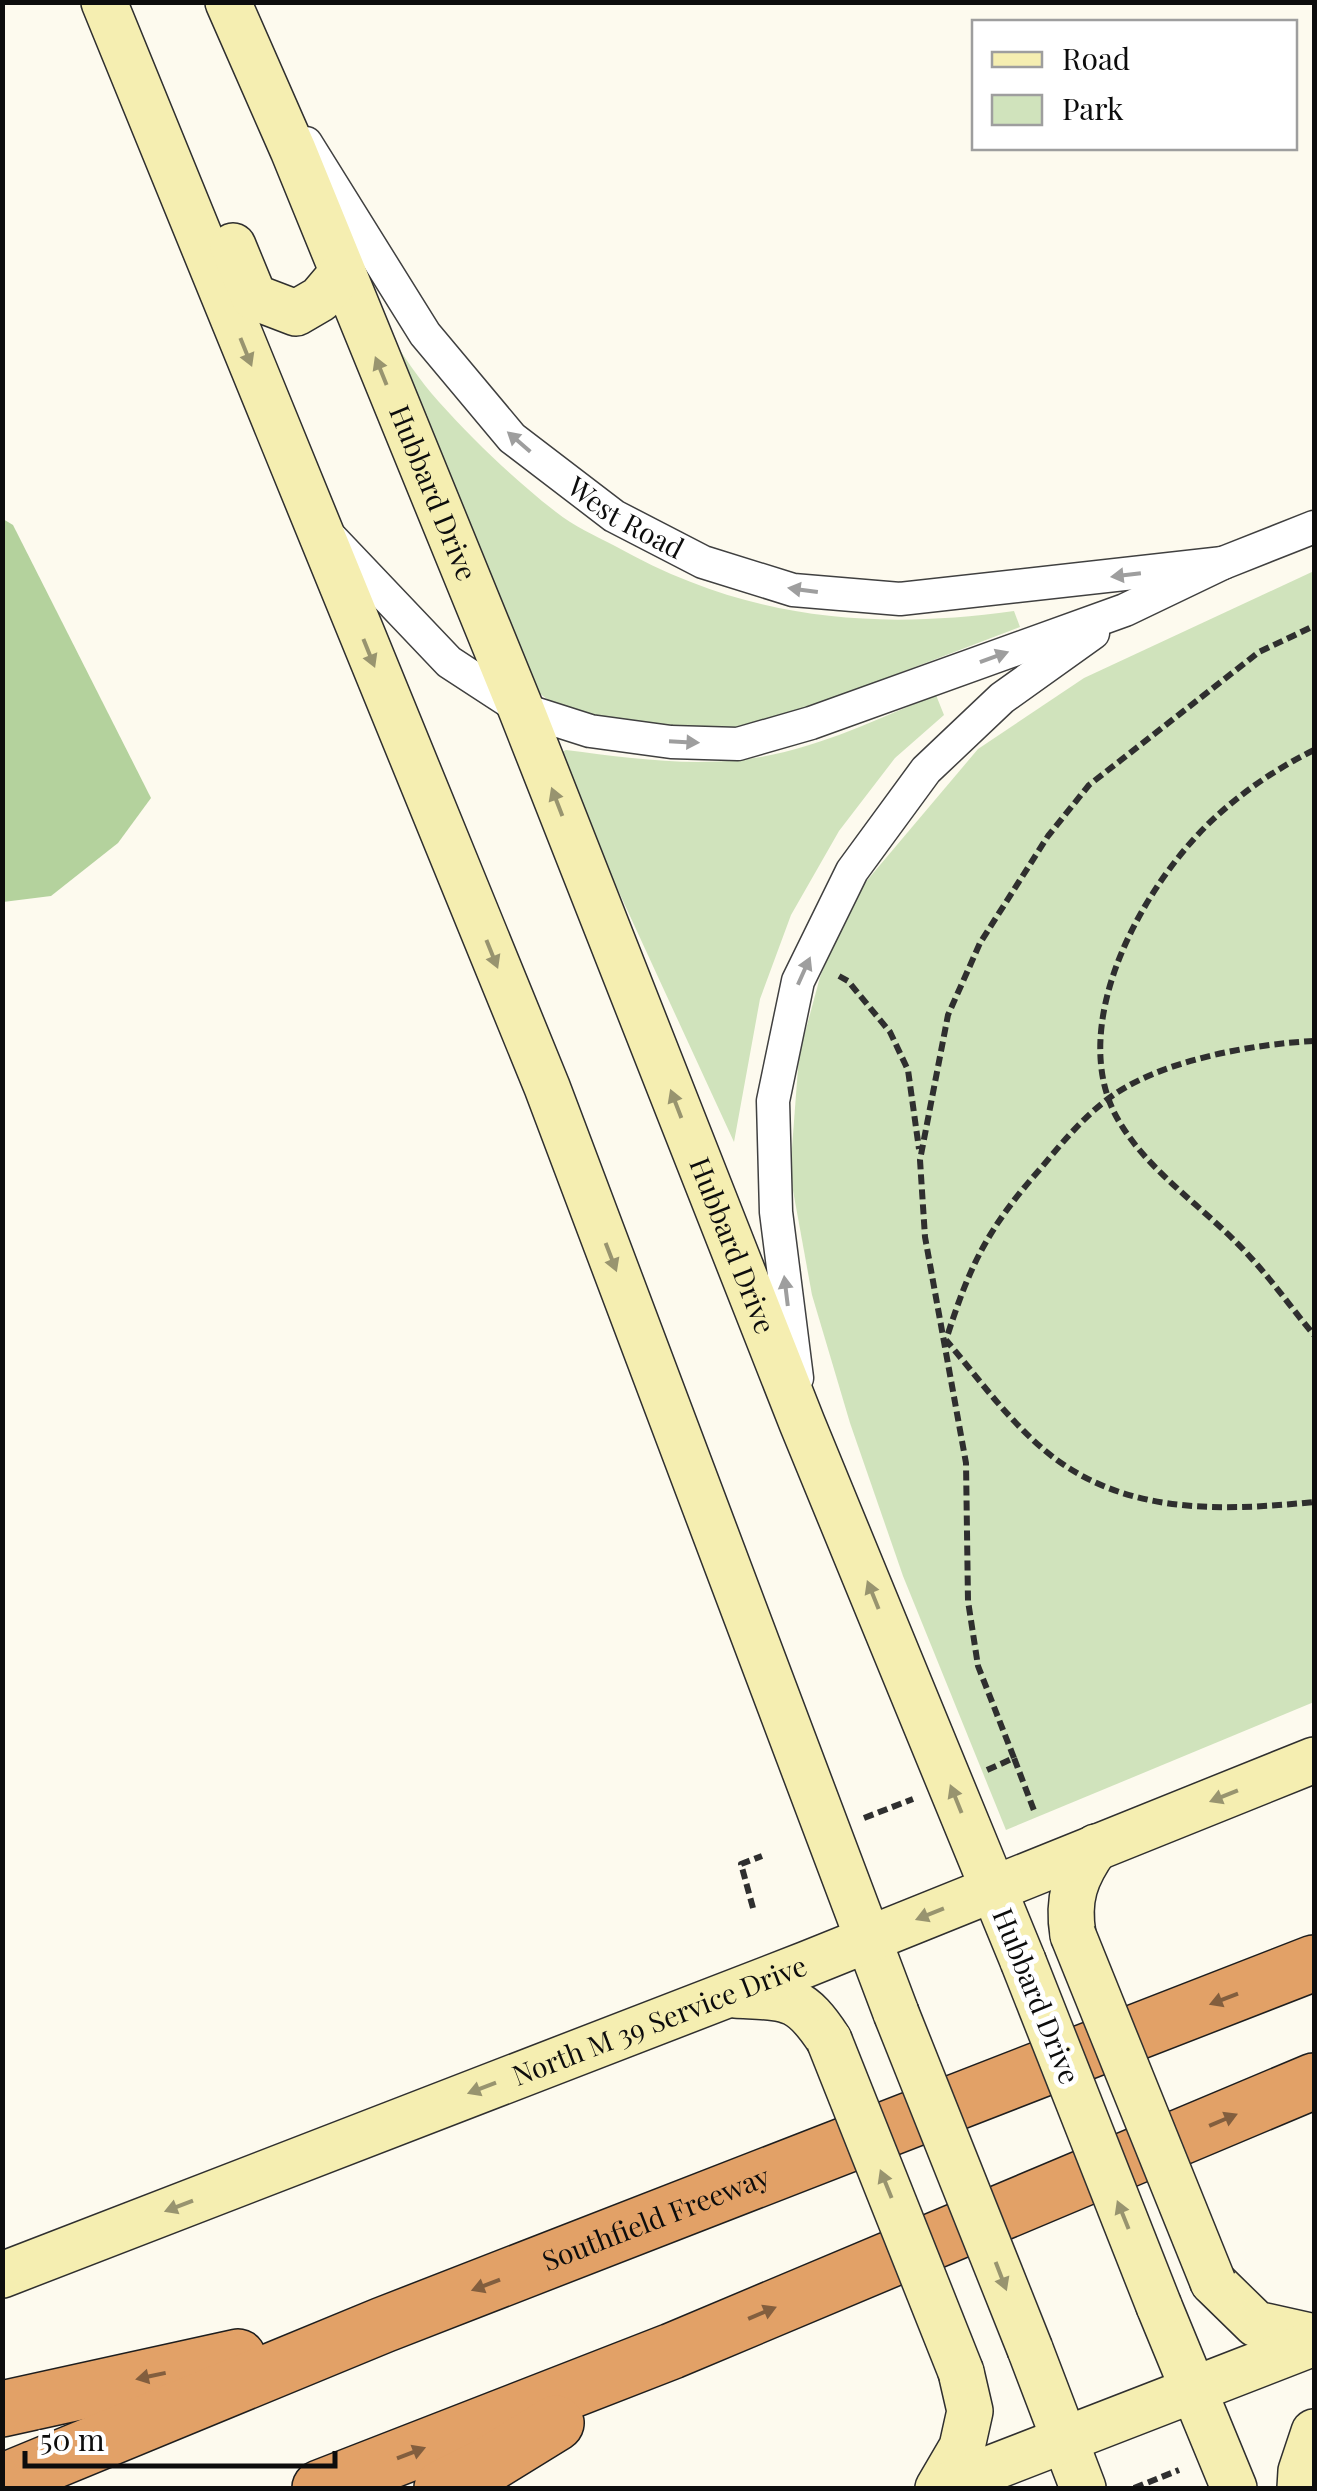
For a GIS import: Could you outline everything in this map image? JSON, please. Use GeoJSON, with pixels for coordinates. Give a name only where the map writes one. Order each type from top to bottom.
{"type":"FeatureCollection","features":[{"type":"Feature","properties":{"kind":"highway","name":"Southfield Freeway"},"geometry":{"type":"LineString","coordinates":[[2,2482],[383,2325],[1314,1964]]}},
{"type":"Feature","properties":{"kind":"highway"},"geometry":{"type":"LineString","coordinates":[[320,2488],[672,2350],[1314,2081]]}},
{"type":"Feature","properties":{"kind":"highway"},"geometry":{"type":"LineString","coordinates":[[2,2409],[383,2325]]}},
{"type":"Feature","properties":{"kind":"highway"},"geometry":{"type":"LineString","coordinates":[[442,2488],[488,2465],[672,2350]]}},
{"type":"Feature","properties":{"kind":"street"},"geometry":{"type":"LineString","coordinates":[[104,2],[547,1087],[867,1940],[1083,2488]]}},
{"type":"Feature","properties":{"kind":"street"},"geometry":{"type":"LineString","coordinates":[[127,2],[139,16],[254,297],[296,313],[320,299],[342,273]]}},
{"type":"Feature","properties":{"kind":"street"},"geometry":{"type":"LineString","coordinates":[[207,2],[245,44]]}},
{"type":"Feature","properties":{"kind":"street","name":"Hubbard Drive"},"geometry":{"type":"LineString","coordinates":[[228,2],[293,150],[521,709],[802,1423],[1234,2488]]}},
{"type":"Feature","properties":{"kind":"street","name":"West Road"},"geometry":{"type":"LineString","coordinates":[[245,44],[426,334],[512,438],[614,516],[703,562],[792,590],[900,599],[1223,564]]}},
{"type":"Feature","properties":{"kind":"street","name":"West Road"},"geometry":{"type":"LineString","coordinates":[[315,522],[449,662],[521,709],[590,731],[670,742],[738,744],[811,723],[1125,610],[1223,564],[1314,528]]}},
{"type":"Feature","properties":{"kind":"street","name":"West Road"},"geometry":{"type":"LineString","coordinates":[[802,1423],[776,1212],[773,1101],[798,981],[852,872],[926,770],[1002,698],[1125,610]]}},
{"type":"Feature","properties":{"kind":"street","name":"North M 39 Service Drive"},"geometry":{"type":"LineString","coordinates":[[2,2275],[867,1940],[1314,1760]]}},
{"type":"Feature","properties":{"kind":"street"},"geometry":{"type":"LineString","coordinates":[[1096,1848],[1079,1870],[1071,1893],[1072,1935],[1213,2282],[1256,2324],[1314,2340]]}},
{"type":"Feature","properties":{"kind":"street"},"geometry":{"type":"LineString","coordinates":[[723,1995],[784,1998],[812,2013],[829,2040],[961,2372],[970,2411],[962,2447],[939,2488]]}},
{"type":"Feature","properties":{"kind":"street"},"geometry":{"type":"LineString","coordinates":[[939,2488],[1314,2340]]}},
{"type":"Feature","properties":{"kind":"street"},"geometry":{"type":"LineString","coordinates":[[1300,2488],[1301,2471],[1314,2432]]}},
{"type":"Feature","properties":{"kind":"path"},"geometry":{"type":"LineString","coordinates":[[920,1160],[948,1015],[980,944],[1048,836],[1088,785],[1146,738],[1259,652],[1314,626]]}},
{"type":"Feature","properties":{"kind":"path"},"geometry":{"type":"LineString","coordinates":[[1314,750],[1276,769],[1218,814],[1171,866],[1143,909],[1116,969],[1102,1017],[1100,1068],[1108,1099],[1121,1125],[1154,1164],[1252,1259],[1314,1335]]}},
{"type":"Feature","properties":{"kind":"path"},"geometry":{"type":"LineString","coordinates":[[809,958],[848,981],[890,1032],[908,1070],[925,1236],[966,1464],[968,1602],[978,1666],[1035,1813]]}},
{"type":"Feature","properties":{"kind":"path"},"geometry":{"type":"LineString","coordinates":[[946,1340],[966,1276],[1012,1199],[1067,1136],[1108,1099],[1182,1062],[1270,1043],[1314,1041]]}},
{"type":"Feature","properties":{"kind":"path"},"geometry":{"type":"LineString","coordinates":[[946,1340],[1032,1440],[1073,1471],[1126,1497],[1192,1508],[1314,1502]]}},
{"type":"Feature","properties":{"kind":"path"},"geometry":{"type":"LineString","coordinates":[[981,1773],[1014,1758]]}},
{"type":"Feature","properties":{"kind":"path"},"geometry":{"type":"LineString","coordinates":[[858,1820],[918,1797]]}},
{"type":"Feature","properties":{"kind":"path"},"geometry":{"type":"LineString","coordinates":[[753,1908],[740,1864],[762,1856]]}},
{"type":"Feature","properties":{"kind":"path"},"geometry":{"type":"LineString","coordinates":[[1134,2488],[1179,2470]]}},
{"type":"Feature","properties":{"kind":"green space"},"geometry":{"type":"Polygon","coordinates":[[[385,328],[439,402],[525,487],[570,522],[664,571],[760,604],[809,613],[909,620],[1014,611],[1020,627],[789,715],[736,728],[677,731],[563,711],[539,693],[526,674],[385,328]]]}},
{"type":"Feature","properties":{"kind":"green space"},"geometry":{"type":"Polygon","coordinates":[[[3,519],[13,525],[151,798],[118,843],[51,896],[3,902],[3,519]]]}},
{"type":"Feature","properties":{"kind":"green space"},"geometry":{"type":"Polygon","coordinates":[[[1314,571],[1314,1702],[1006,1830],[903,1576],[850,1423],[812,1295],[790,1174],[799,1055],[820,977],[853,897],[978,749],[1084,678],[1314,571]]]}},
{"type":"Feature","properties":{"kind":"green space"},"geometry":{"type":"Polygon","coordinates":[[[936,695],[944,715],[895,758],[839,831],[791,915],[760,999],[734,1142],[560,764],[562,752],[695,762],[763,757],[839,735],[936,695]]]}}]}
